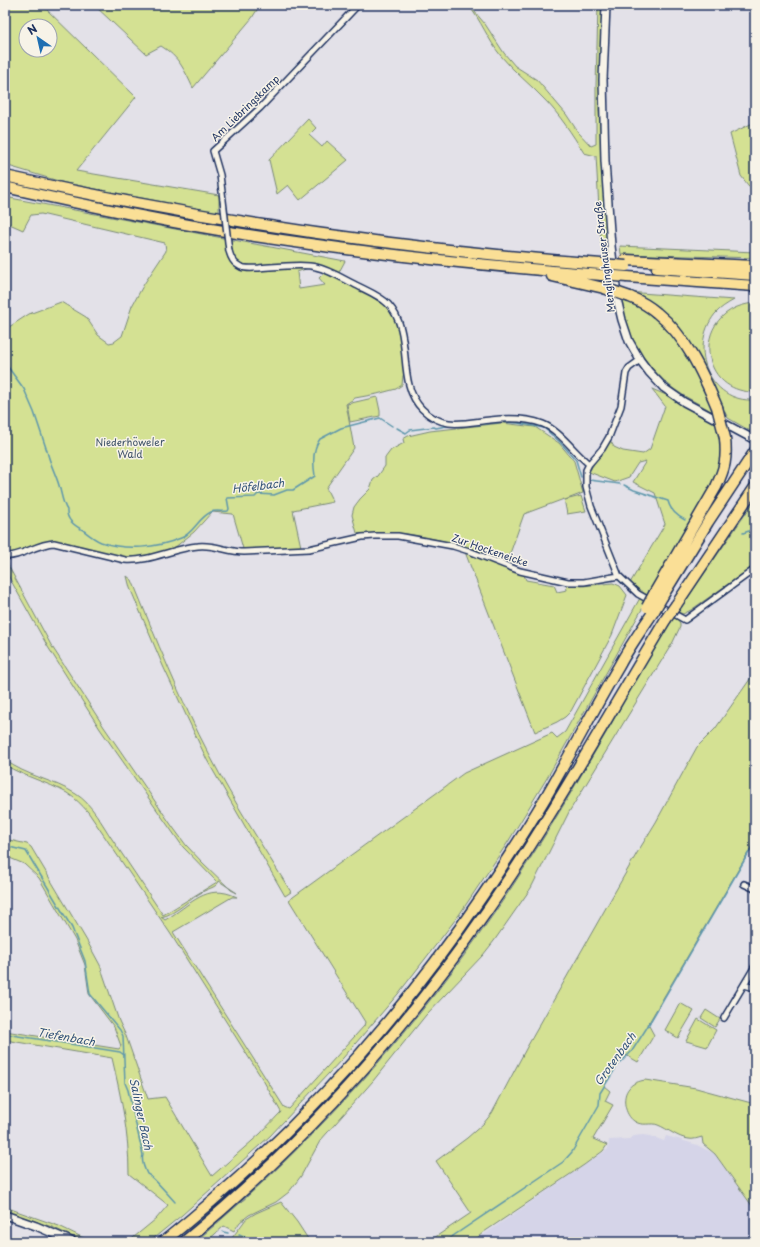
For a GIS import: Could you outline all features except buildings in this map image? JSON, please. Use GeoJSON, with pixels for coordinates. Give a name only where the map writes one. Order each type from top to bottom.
{"type":"FeatureCollection","features":[{"type":"Feature","properties":{"kind":"highway"},"geometry":{"type":"LineString","coordinates":[[5,176],[142,204],[242,222],[418,247],[599,263],[755,266]]}},
{"type":"Feature","properties":{"kind":"highway"},"geometry":{"type":"LineString","coordinates":[[5,187],[173,222],[254,236],[378,253],[503,267],[755,286]]}},
{"type":"Feature","properties":{"kind":"highway"},"geometry":{"type":"LineString","coordinates":[[625,263],[755,275]]}},
{"type":"Feature","properties":{"kind":"highway"},"geometry":{"type":"LineString","coordinates":[[503,267],[604,288],[647,305],[658,313],[675,331],[690,353],[710,388],[717,407],[725,438],[726,462],[716,487],[659,595]]}},
{"type":"Feature","properties":{"kind":"highway"},"geometry":{"type":"LineString","coordinates":[[163,1242],[205,1207],[290,1128],[350,1064],[405,1000],[470,913],[532,819],[650,609],[755,451]]}},
{"type":"Feature","properties":{"kind":"highway"},"geometry":{"type":"LineString","coordinates":[[184,1242],[260,1175],[326,1109],[390,1038],[451,962],[488,910],[533,841],[666,619],[755,487]]}},
{"type":"Feature","properties":{"kind":"street","name":"Am Liebringskamp"},"geometry":{"type":"LineString","coordinates":[[358,5],[254,113],[213,151],[220,175],[229,251],[233,262],[245,268],[316,267],[361,288],[385,302],[393,311],[402,335],[408,383],[413,396],[422,409],[438,421],[456,425],[508,419],[533,421],[552,429],[589,464]]}},
{"type":"Feature","properties":{"kind":"street","name":"Menglinghauser Straße"},"geometry":{"type":"LineString","coordinates":[[606,5],[603,80],[607,197],[618,303],[629,341],[640,360],[664,388],[684,402],[755,440]]}},
{"type":"Feature","properties":{"kind":"street"},"geometry":{"type":"LineString","coordinates":[[640,360],[629,368],[626,373],[621,406],[609,437],[602,449],[589,464],[586,477],[588,496],[619,576],[638,594],[685,620],[755,569]]}},
{"type":"Feature","properties":{"kind":"street","name":"Zur Hockeneicke"},"geometry":{"type":"LineString","coordinates":[[5,556],[16,556],[38,546],[54,543],[125,560],[136,560],[197,546],[214,546],[236,552],[309,549],[350,539],[383,536],[414,538],[453,546],[470,551],[520,571],[568,582],[584,582],[619,576]]}},
{"type":"Feature","properties":{"kind":"street"},"geometry":{"type":"LineString","coordinates":[[744,884],[755,889]]}},
{"type":"Feature","properties":{"kind":"street"},"geometry":{"type":"LineString","coordinates":[[724,1018],[755,966]]}},
{"type":"Feature","properties":{"kind":"street"},"geometry":{"type":"LineString","coordinates":[[744,985],[755,988]]}},
{"type":"Feature","properties":{"kind":"street"},"geometry":{"type":"LineString","coordinates":[[5,1215],[36,1226],[73,1242]]}},
{"type":"Feature","properties":{"kind":"shaded area"},"geometry":{"type":"Polygon","coordinates":[[[634,1136],[651,1136],[664,1141],[666,1136],[678,1139],[697,1145],[715,1154],[755,1210],[755,1242],[473,1242],[608,1149],[609,1140],[629,1139],[634,1136]]]}},
{"type":"Feature","properties":{"kind":"green space"},"geometry":{"type":"Polygon","coordinates":[[[5,5],[42,5],[55,18],[18,18],[18,58],[58,58],[58,21],[136,97],[76,171],[219,195],[219,213],[65,183],[5,165],[5,5]]]}},
{"type":"Feature","properties":{"kind":"green space"},"geometry":{"type":"Polygon","coordinates":[[[94,5],[260,5],[252,18],[193,88],[177,59],[167,50],[161,46],[146,54],[94,5]]]}},
{"type":"Feature","properties":{"kind":"green space"},"geometry":{"type":"Polygon","coordinates":[[[468,5],[485,24],[504,53],[515,66],[537,80],[591,146],[596,144],[598,5],[602,5],[599,110],[607,245],[601,244],[596,156],[584,153],[555,112],[501,56],[468,5]]]}},
{"type":"Feature","properties":{"kind":"green space"},"geometry":{"type":"Polygon","coordinates":[[[308,119],[316,128],[309,135],[322,147],[327,141],[348,160],[300,200],[288,185],[277,194],[269,160],[308,119]]]}},
{"type":"Feature","properties":{"kind":"green space"},"geometry":{"type":"Polygon","coordinates":[[[755,122],[755,194],[741,176],[730,134],[755,122]]]}},
{"type":"Feature","properties":{"kind":"green space","name":"Niederhöweler Wald"},"geometry":{"type":"Polygon","coordinates":[[[5,197],[345,261],[338,274],[317,265],[297,272],[299,289],[325,285],[319,278],[324,273],[358,288],[387,307],[396,321],[400,338],[405,372],[402,385],[396,389],[355,398],[346,404],[354,448],[326,488],[333,502],[293,510],[301,547],[244,552],[233,514],[212,512],[194,532],[169,552],[136,561],[48,544],[48,541],[14,554],[5,554],[5,327],[9,327],[29,314],[61,302],[86,317],[98,335],[109,343],[114,342],[122,336],[132,306],[144,284],[166,251],[165,243],[41,214],[31,215],[23,230],[5,222],[5,197]]]}},
{"type":"Feature","properties":{"kind":"green space"},"geometry":{"type":"Polygon","coordinates":[[[620,246],[755,252],[755,258],[621,254],[620,246]]]}},
{"type":"Feature","properties":{"kind":"green space"},"geometry":{"type":"Polygon","coordinates":[[[627,292],[734,300],[715,314],[707,328],[703,342],[704,357],[708,371],[715,383],[726,393],[739,399],[755,400],[755,428],[752,432],[728,418],[693,351],[627,292]]]}},
{"type":"Feature","properties":{"kind":"green space"},"geometry":{"type":"Polygon","coordinates":[[[623,298],[653,315],[675,336],[694,368],[713,412],[674,389],[657,374],[641,354],[625,321],[623,298]]]}},
{"type":"Feature","properties":{"kind":"green space"},"geometry":{"type":"Polygon","coordinates":[[[755,303],[755,392],[735,389],[721,379],[712,366],[709,350],[711,334],[720,319],[734,308],[755,303]]]}},
{"type":"Feature","properties":{"kind":"green space"},"geometry":{"type":"Polygon","coordinates":[[[652,389],[714,421],[722,437],[721,462],[703,501],[647,595],[630,583],[665,524],[655,493],[633,482],[646,461],[638,463],[629,477],[615,482],[589,472],[610,440],[614,447],[623,451],[643,454],[650,449],[665,406],[652,389]]]}},
{"type":"Feature","properties":{"kind":"green space"},"geometry":{"type":"Polygon","coordinates":[[[377,397],[380,416],[350,422],[347,404],[377,397]]]}},
{"type":"Feature","properties":{"kind":"green space"},"geometry":{"type":"Polygon","coordinates":[[[502,423],[535,427],[559,443],[574,461],[583,493],[565,500],[581,496],[586,511],[567,514],[564,499],[524,514],[507,562],[467,548],[425,537],[397,533],[357,533],[352,515],[354,507],[370,489],[373,480],[385,466],[385,458],[391,450],[404,443],[403,439],[408,436],[430,431],[502,423]]]}},
{"type":"Feature","properties":{"kind":"green space"},"geometry":{"type":"Polygon","coordinates":[[[755,500],[755,565],[691,610],[683,614],[678,612],[755,500]]]}},
{"type":"Feature","properties":{"kind":"green space"},"geometry":{"type":"Polygon","coordinates":[[[465,552],[524,575],[526,580],[554,585],[557,592],[567,590],[566,584],[582,586],[613,583],[620,586],[627,595],[612,635],[571,711],[557,722],[535,732],[465,552]]]}},
{"type":"Feature","properties":{"kind":"green space"},"geometry":{"type":"Polygon","coordinates":[[[5,561],[7,561],[51,645],[104,727],[186,845],[228,887],[219,881],[215,886],[199,894],[172,913],[161,917],[165,920],[199,897],[207,894],[216,892],[226,893],[237,897],[232,897],[173,932],[284,1107],[289,1109],[364,1026],[365,1022],[289,900],[464,773],[552,733],[557,738],[565,732],[640,598],[646,602],[547,778],[508,842],[459,915],[398,994],[343,1058],[270,1136],[182,1215],[149,1242],[128,1242],[156,1219],[168,1205],[129,1174],[126,1130],[112,1058],[5,1040],[5,1031],[119,1049],[121,1046],[114,1027],[89,994],[85,965],[75,940],[39,878],[24,864],[5,856],[5,839],[27,844],[31,847],[100,965],[148,1099],[165,1097],[212,1176],[260,1134],[281,1112],[263,1080],[170,933],[88,812],[67,793],[5,765],[5,760],[22,770],[59,785],[82,798],[96,815],[163,915],[217,882],[183,847],[100,729],[48,647],[5,570],[5,561]]]}},
{"type":"Feature","properties":{"kind":"green space"},"geometry":{"type":"Polygon","coordinates":[[[127,576],[132,580],[178,691],[210,756],[291,892],[285,896],[207,760],[163,666],[130,588],[127,576]]]}},
{"type":"Feature","properties":{"kind":"green space"},"geometry":{"type":"Polygon","coordinates":[[[675,616],[680,623],[680,627],[673,642],[569,812],[531,888],[494,941],[483,955],[426,1015],[373,1081],[320,1141],[301,1176],[289,1192],[276,1202],[249,1215],[240,1222],[234,1231],[224,1226],[206,1242],[195,1242],[243,1200],[335,1111],[378,1064],[419,1015],[495,912],[550,828],[648,659],[675,616]]]}},
{"type":"Feature","properties":{"kind":"green space"},"geometry":{"type":"Polygon","coordinates":[[[755,672],[755,841],[648,1024],[654,1035],[638,1062],[626,1055],[604,1086],[610,1091],[605,1101],[613,1105],[593,1139],[607,1145],[603,1151],[584,1165],[484,1232],[472,1242],[428,1242],[471,1213],[436,1161],[467,1138],[483,1124],[492,1113],[527,1047],[656,822],[697,747],[715,729],[755,672]]]}},
{"type":"Feature","properties":{"kind":"green space"},"geometry":{"type":"Polygon","coordinates":[[[680,1003],[694,1011],[678,1038],[665,1030],[680,1003]]]}},
{"type":"Feature","properties":{"kind":"green space"},"geometry":{"type":"Polygon","coordinates":[[[706,1010],[720,1019],[715,1027],[701,1018],[706,1010]]]}},
{"type":"Feature","properties":{"kind":"green space"},"geometry":{"type":"Polygon","coordinates":[[[698,1019],[716,1030],[707,1047],[686,1041],[698,1019]]]}},
{"type":"Feature","properties":{"kind":"green space"},"geometry":{"type":"Polygon","coordinates":[[[645,1080],[696,1088],[755,1104],[755,1210],[715,1154],[703,1144],[702,1137],[692,1139],[685,1138],[658,1125],[637,1123],[628,1115],[625,1106],[625,1096],[630,1086],[645,1080]]]}},
{"type":"Feature","properties":{"kind":"green space"},"geometry":{"type":"Polygon","coordinates":[[[281,1202],[297,1222],[310,1242],[229,1242],[246,1219],[281,1202]]]}},
{"type":"Feature","properties":{"kind":"green space"},"geometry":{"type":"Polygon","coordinates":[[[5,1207],[59,1226],[92,1242],[84,1242],[52,1227],[5,1211],[5,1207]]]}},
{"type":"Feature","properties":{"kind":"waterway","name":"Höfelbach"},"geometry":{"type":"LineString","coordinates":[[5,363],[24,389],[34,412],[59,484],[68,517],[74,525],[98,541],[121,547],[152,546],[181,538],[189,533],[211,512],[228,511],[227,498],[255,497],[258,494],[274,495],[287,490],[293,490],[315,476],[314,456],[320,439],[341,428],[380,418],[392,426]]}},
{"type":"Feature","properties":{"kind":"waterway","name":"Höfelbach"},"geometry":{"type":"LineString","coordinates":[[397,428],[406,433],[410,430],[434,427],[503,422],[544,428],[560,442],[576,460],[581,477]]}},
{"type":"Feature","properties":{"kind":"waterway","name":"Höfelbach"},"geometry":{"type":"LineString","coordinates":[[589,480],[620,484]]}},
{"type":"Feature","properties":{"kind":"waterway","name":"Höfelbach"},"geometry":{"type":"LineString","coordinates":[[624,485],[634,490],[668,501],[674,512],[685,520]]}},
{"type":"Feature","properties":{"kind":"waterway","name":"Höfelbach"},"geometry":{"type":"LineString","coordinates":[[743,533],[755,529]]}},
{"type":"Feature","properties":{"kind":"waterway","name":"Grotenbach"},"geometry":{"type":"LineString","coordinates":[[444,1242],[563,1162],[572,1152],[599,1105],[600,1093],[617,1066],[632,1051],[646,1029],[755,842]]}},
{"type":"Feature","properties":{"kind":"waterway","name":"Salinger Bach"},"geometry":{"type":"LineString","coordinates":[[5,846],[26,851],[72,928],[85,961],[90,994],[120,1030],[123,1036],[125,1083],[128,1090],[143,1155],[142,1160],[144,1167],[147,1174],[157,1182],[175,1202]]}},
{"type":"Feature","properties":{"kind":"waterway","name":"Tiefenbach"},"geometry":{"type":"LineString","coordinates":[[5,1034],[120,1052],[124,1055]]}},
{"type":"Feature","properties":{"kind":"waterway","name":"Salinger Bach"},"geometry":{"type":"LineString","coordinates":[[223,1232],[228,1233]]}},
{"type":"Feature","properties":{"kind":"waterway","name":"Salinger Bach"},"geometry":{"type":"LineString","coordinates":[[239,1234],[256,1242]]}}]}
